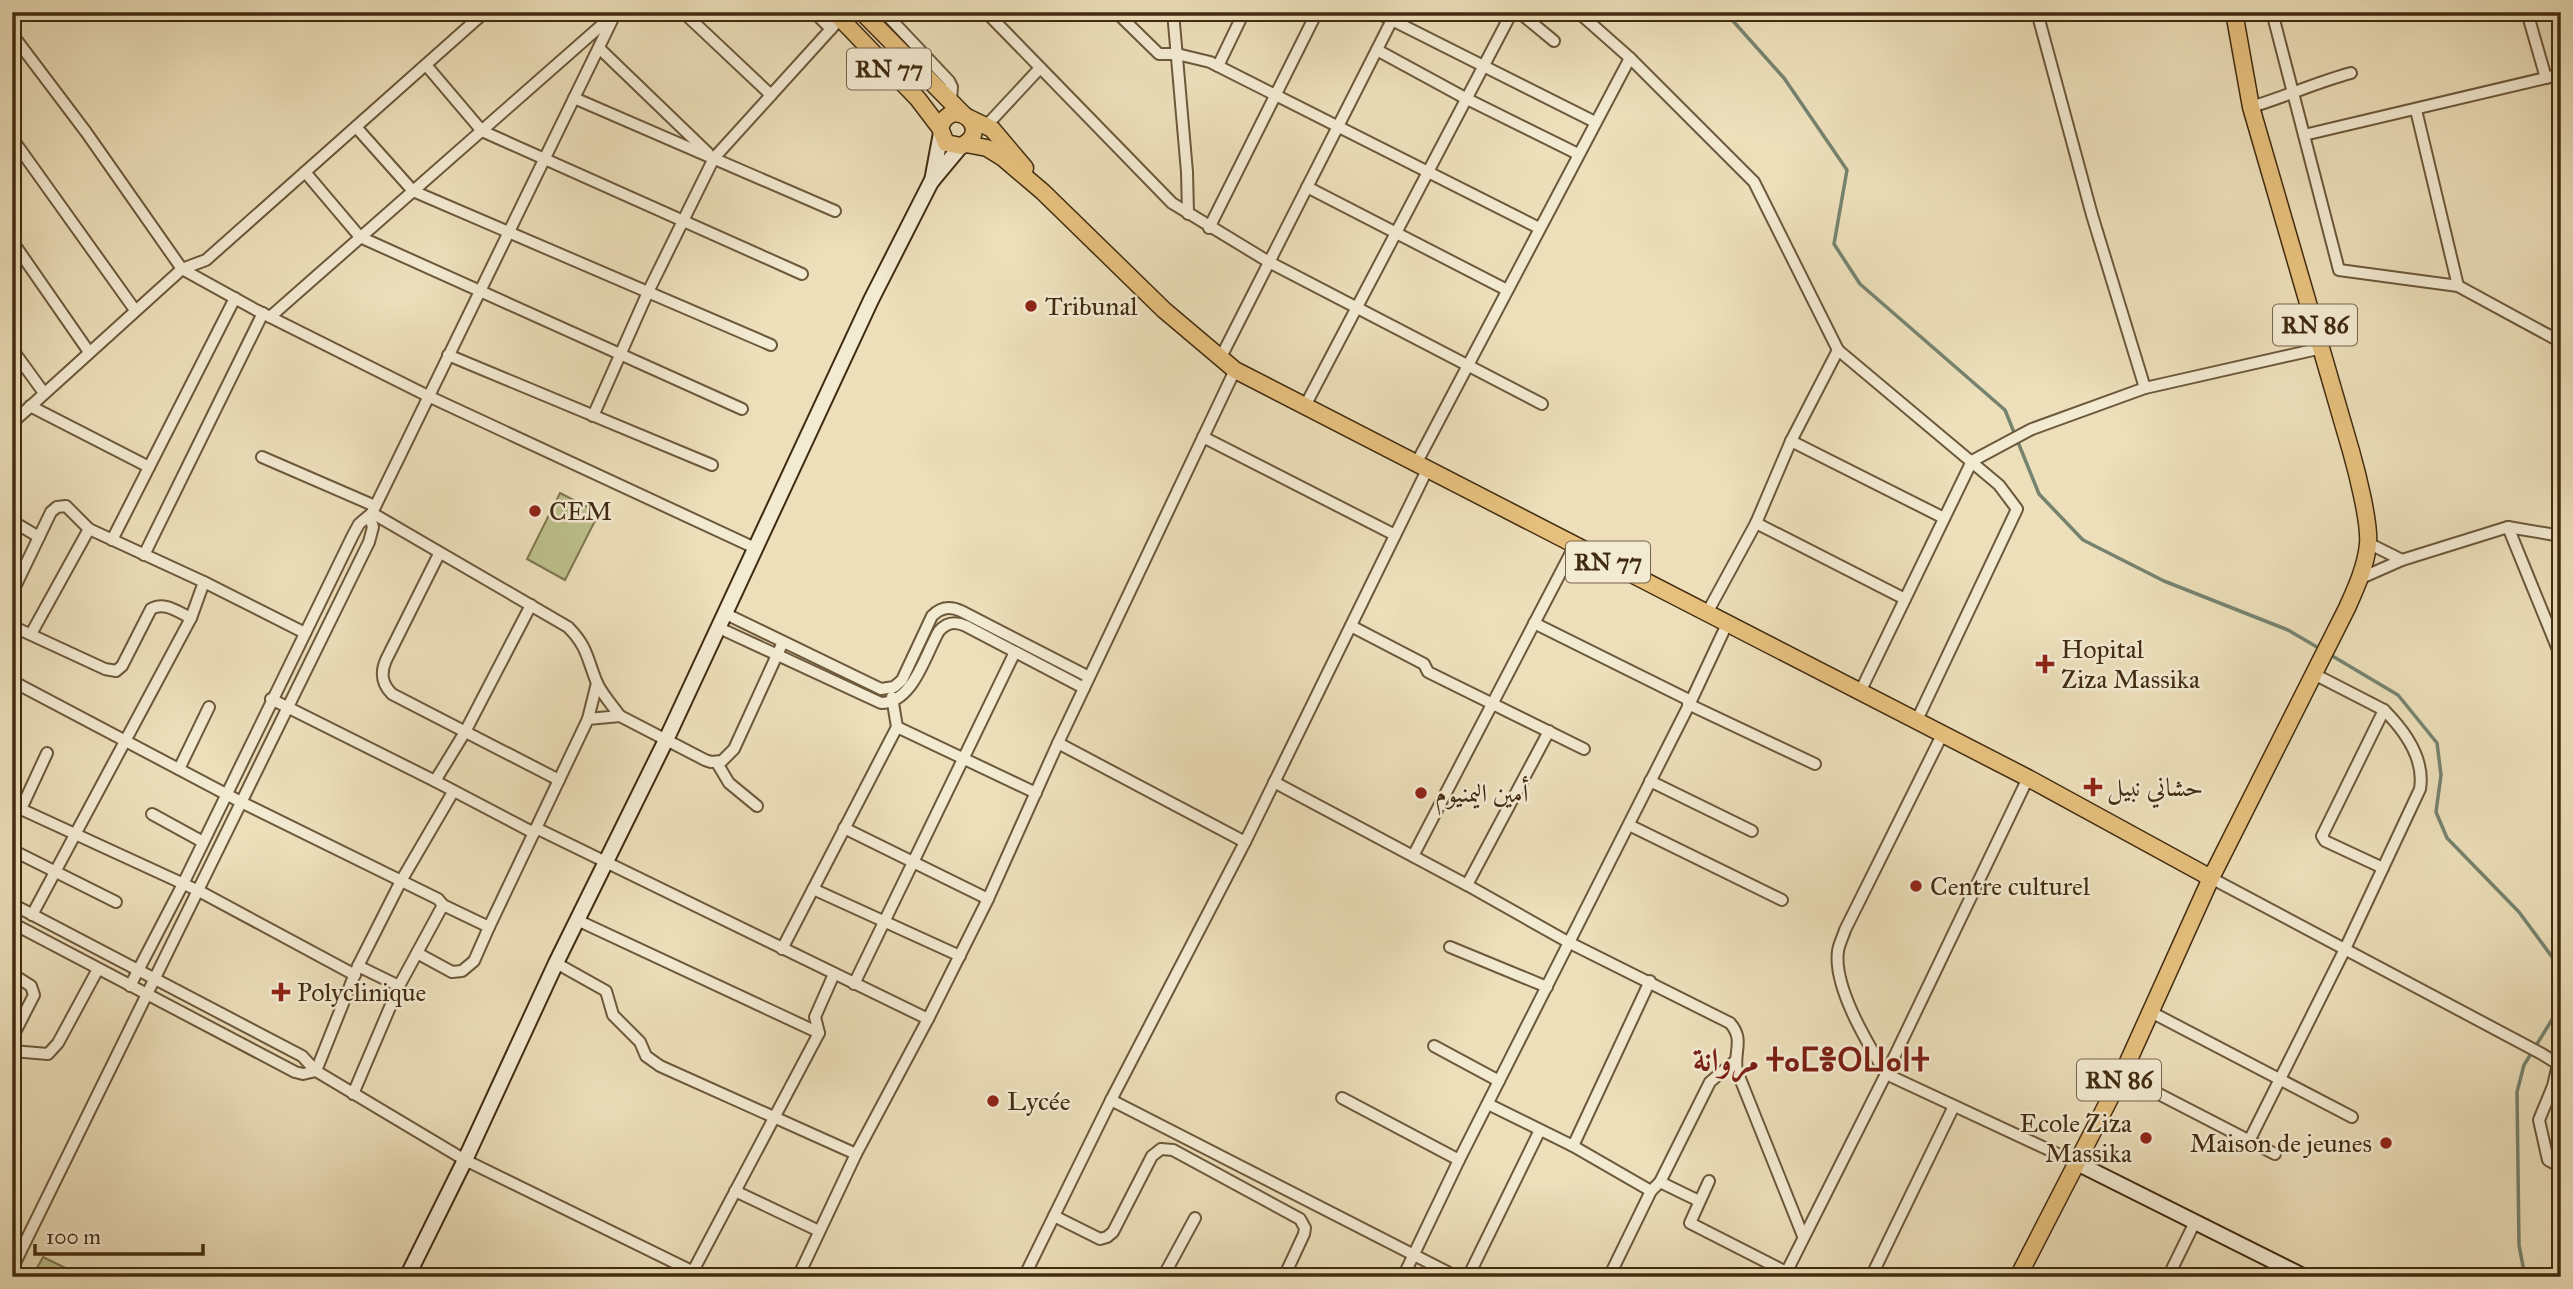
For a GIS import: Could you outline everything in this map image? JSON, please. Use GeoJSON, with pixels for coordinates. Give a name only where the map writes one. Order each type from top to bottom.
{"type":"FeatureCollection","features":[{"type":"Feature","properties":{"kind":"main road","name":"RN 77"},"geometry":{"type":"LineString","coordinates":[[862,12],[966,116],[987,125],[1012,149],[1043,192]]}},
{"type":"Feature","properties":{"kind":"main road","name":"RN 86"},"geometry":{"type":"LineString","coordinates":[[2018,1277],[2122,1076],[2211,878],[2334,635],[2359,579],[2368,543],[2358,477],[2251,107],[2234,12]]}},
{"type":"Feature","properties":{"kind":"main road","name":"RN 77"},"geometry":{"type":"LineString","coordinates":[[835,20],[911,91],[941,131]]}},
{"type":"Feature","properties":{"kind":"main road"},"geometry":{"type":"LineString","coordinates":[[407,1277],[466,1160],[556,963],[666,740],[871,300],[931,182],[963,145],[970,141],[974,131],[966,116],[950,114],[942,122],[931,182]]}},
{"type":"Feature","properties":{"kind":"main road"},"geometry":{"type":"LineString","coordinates":[[941,131],[946,143],[963,145]]}},
{"type":"Feature","properties":{"kind":"main road","name":"RN 77"},"geometry":{"type":"LineString","coordinates":[[963,145],[992,150],[1043,192],[1164,310],[1235,370],[2028,778],[2211,878]]}},
{"type":"Feature","properties":{"kind":"main road"},"geometry":{"type":"LineString","coordinates":[[2077,1163],[2305,1277]]}},
{"type":"Feature","properties":{"kind":"street"},"geometry":{"type":"LineString","coordinates":[[12,423],[182,269],[206,260],[485,12]]}},
{"type":"Feature","properties":{"kind":"street"},"geometry":{"type":"LineString","coordinates":[[130,986],[183,884],[271,699],[356,530],[372,512],[616,12]]}},
{"type":"Feature","properties":{"kind":"street"},"geometry":{"type":"LineString","coordinates":[[144,555],[266,315],[414,191],[616,12]]}},
{"type":"Feature","properties":{"kind":"street"},"geometry":{"type":"LineString","coordinates":[[683,12],[771,95]]}},
{"type":"Feature","properties":{"kind":"street"},"geometry":{"type":"LineString","coordinates":[[593,416],[648,292],[714,159],[835,20],[814,12]]}},
{"type":"Feature","properties":{"kind":"street"},"geometry":{"type":"LineString","coordinates":[[884,12],[950,81],[951,99]]}},
{"type":"Feature","properties":{"kind":"street"},"geometry":{"type":"LineString","coordinates":[[986,12],[1172,203],[1209,228],[1269,262],[1542,404]]}},
{"type":"Feature","properties":{"kind":"street"},"geometry":{"type":"LineString","coordinates":[[1116,12],[1159,54],[1177,54],[1218,66],[1539,228]]}},
{"type":"Feature","properties":{"kind":"street"},"geometry":{"type":"LineString","coordinates":[[1173,12],[1187,172],[1188,214]]}},
{"type":"Feature","properties":{"kind":"street"},"geometry":{"type":"LineString","coordinates":[[1218,66],[1244,12]]}},
{"type":"Feature","properties":{"kind":"street"},"geometry":{"type":"LineString","coordinates":[[1209,228],[1317,12]]}},
{"type":"Feature","properties":{"kind":"street"},"geometry":{"type":"LineString","coordinates":[[1376,12],[1394,16],[1594,122]]}},
{"type":"Feature","properties":{"kind":"street"},"geometry":{"type":"LineString","coordinates":[[1305,406],[1512,12]]}},
{"type":"Feature","properties":{"kind":"street"},"geometry":{"type":"LineString","coordinates":[[1519,12],[1554,41]]}},
{"type":"Feature","properties":{"kind":"street"},"geometry":{"type":"LineString","coordinates":[[1578,12],[1630,58],[1754,182],[1838,350],[1972,461],[1999,485],[2017,509],[1916,722]]}},
{"type":"Feature","properties":{"kind":"street"},"geometry":{"type":"LineString","coordinates":[[2037,12],[2092,215],[2145,388]]}},
{"type":"Feature","properties":{"kind":"street"},"geometry":{"type":"LineString","coordinates":[[2272,12],[2339,270],[2458,286],[2561,342]]}},
{"type":"Feature","properties":{"kind":"street"},"geometry":{"type":"LineString","coordinates":[[2526,12],[2546,78]]}},
{"type":"Feature","properties":{"kind":"street"},"geometry":{"type":"LineString","coordinates":[[1220,359],[1394,16]]}},
{"type":"Feature","properties":{"kind":"street"},"geometry":{"type":"LineString","coordinates":[[12,34],[86,132],[182,269],[266,315],[428,396],[755,548]]}},
{"type":"Feature","properties":{"kind":"street"},"geometry":{"type":"LineString","coordinates":[[599,48],[714,159]]}},
{"type":"Feature","properties":{"kind":"street"},"geometry":{"type":"LineString","coordinates":[[1377,50],[1467,99],[1578,153]]}},
{"type":"Feature","properties":{"kind":"street"},"geometry":{"type":"LineString","coordinates":[[1024,1277],[1111,1100],[1245,842],[1351,626],[1395,535],[1422,465],[1468,365],[1630,58]]}},
{"type":"Feature","properties":{"kind":"street"},"geometry":{"type":"LineString","coordinates":[[426,65],[482,131],[802,274]]}},
{"type":"Feature","properties":{"kind":"street"},"geometry":{"type":"LineString","coordinates":[[987,125],[1040,68]]}},
{"type":"Feature","properties":{"kind":"street"},"geometry":{"type":"LineString","coordinates":[[2251,107],[2294,94],[2318,82],[2351,74]]}},
{"type":"Feature","properties":{"kind":"street"},"geometry":{"type":"LineString","coordinates":[[2304,135],[2558,75],[2561,85]]}},
{"type":"Feature","properties":{"kind":"street"},"geometry":{"type":"LineString","coordinates":[[574,97],[835,211]]}},
{"type":"Feature","properties":{"kind":"street"},"geometry":{"type":"LineString","coordinates":[[2416,110],[2458,286]]}},
{"type":"Feature","properties":{"kind":"street"},"geometry":{"type":"LineString","coordinates":[[356,127],[414,191],[771,345]]}},
{"type":"Feature","properties":{"kind":"street"},"geometry":{"type":"LineString","coordinates":[[12,138],[135,310]]}},
{"type":"Feature","properties":{"kind":"street"},"geometry":{"type":"LineString","coordinates":[[305,172],[360,237],[742,409]]}},
{"type":"Feature","properties":{"kind":"street"},"geometry":{"type":"LineString","coordinates":[[1307,187],[1507,290]]}},
{"type":"Feature","properties":{"kind":"street"},"geometry":{"type":"LineString","coordinates":[[12,241],[89,352]]}},
{"type":"Feature","properties":{"kind":"street"},"geometry":{"type":"LineString","coordinates":[[112,540],[235,298]]}},
{"type":"Feature","properties":{"kind":"street"},"geometry":{"type":"LineString","coordinates":[[1860,692],[1972,461],[2032,429],[2145,388],[2322,348]]}},
{"type":"Feature","properties":{"kind":"street"},"geometry":{"type":"LineString","coordinates":[[12,349],[44,393]]}},
{"type":"Feature","properties":{"kind":"street"},"geometry":{"type":"LineString","coordinates":[[1707,612],[1756,523],[1791,441],[1838,350]]}},
{"type":"Feature","properties":{"kind":"street"},"geometry":{"type":"LineString","coordinates":[[448,355],[712,466]]}},
{"type":"Feature","properties":{"kind":"street"},"geometry":{"type":"LineString","coordinates":[[798,1277],[856,1154],[988,899],[1058,743],[1235,370]]}},
{"type":"Feature","properties":{"kind":"street"},"geometry":{"type":"LineString","coordinates":[[30,406],[149,467]]}},
{"type":"Feature","properties":{"kind":"street"},"geometry":{"type":"LineString","coordinates":[[1203,437],[1395,535]]}},
{"type":"Feature","properties":{"kind":"street"},"geometry":{"type":"LineString","coordinates":[[1791,441],[1944,519]]}},
{"type":"Feature","properties":{"kind":"street"},"geometry":{"type":"LineString","coordinates":[[262,457],[372,512],[439,554],[568,627],[587,650],[597,683],[620,716],[705,760],[717,763],[731,754],[783,642]]}},
{"type":"Feature","properties":{"kind":"street"},"geometry":{"type":"LineString","coordinates":[[12,593],[51,512],[57,507],[66,506],[89,529],[204,582],[304,633]]}},
{"type":"Feature","properties":{"kind":"street"},"geometry":{"type":"LineString","coordinates":[[12,1269],[369,542],[373,527],[372,512]]}},
{"type":"Feature","properties":{"kind":"street"},"geometry":{"type":"LineString","coordinates":[[12,521],[39,537]]}},
{"type":"Feature","properties":{"kind":"street"},"geometry":{"type":"LineString","coordinates":[[1756,523],[1905,599]]}},
{"type":"Feature","properties":{"kind":"street"},"geometry":{"type":"LineString","coordinates":[[2359,579],[2402,561],[2508,527],[2561,536]]}},
{"type":"Feature","properties":{"kind":"street"},"geometry":{"type":"LineString","coordinates":[[2508,527],[2561,657]]}},
{"type":"Feature","properties":{"kind":"street"},"geometry":{"type":"LineString","coordinates":[[30,634],[89,529]]}},
{"type":"Feature","properties":{"kind":"street"},"geometry":{"type":"LineString","coordinates":[[2368,543],[2402,561]]}},
{"type":"Feature","properties":{"kind":"street"},"geometry":{"type":"LineString","coordinates":[[1413,856],[1575,545]]}},
{"type":"Feature","properties":{"kind":"street"},"geometry":{"type":"LineString","coordinates":[[439,554],[386,660],[383,682],[392,694],[559,780]]}},
{"type":"Feature","properties":{"kind":"street"},"geometry":{"type":"LineString","coordinates":[[32,915],[191,618],[204,582]]}},
{"type":"Feature","properties":{"kind":"street"},"geometry":{"type":"LineString","coordinates":[[12,626],[105,669],[116,671],[122,666],[151,609],[157,605],[164,606],[191,618]]}},
{"type":"Feature","properties":{"kind":"street"},"geometry":{"type":"LineString","coordinates":[[435,781],[465,732],[531,605]]}},
{"type":"Feature","properties":{"kind":"street"},"geometry":{"type":"LineString","coordinates":[[724,613],[873,687],[889,688],[902,680],[932,616],[949,607],[961,611],[1087,683]]}},
{"type":"Feature","properties":{"kind":"street"},"geometry":{"type":"LineString","coordinates":[[718,627],[881,703],[893,702],[907,692],[939,631],[948,623],[960,623],[1015,652],[1087,683]]}},
{"type":"Feature","properties":{"kind":"street"},"geometry":{"type":"LineString","coordinates":[[1534,623],[1815,764]]}},
{"type":"Feature","properties":{"kind":"street"},"geometry":{"type":"LineString","coordinates":[[1403,1277],[1727,624]]}},
{"type":"Feature","properties":{"kind":"street"},"geometry":{"type":"LineString","coordinates":[[1351,626],[1424,664],[1428,672],[1584,749]]}},
{"type":"Feature","properties":{"kind":"street"},"geometry":{"type":"LineString","coordinates":[[854,984],[1015,652]]}},
{"type":"Feature","properties":{"kind":"street"},"geometry":{"type":"LineString","coordinates":[[2249,1141],[2414,805],[2422,776],[2419,761],[2396,722],[2384,710],[2314,674]]}},
{"type":"Feature","properties":{"kind":"street"},"geometry":{"type":"LineString","coordinates":[[12,695],[15,682],[226,794],[489,927]]}},
{"type":"Feature","properties":{"kind":"street"},"geometry":{"type":"LineString","coordinates":[[417,953],[452,972],[462,971],[474,961],[588,719],[597,683]]}},
{"type":"Feature","properties":{"kind":"street"},"geometry":{"type":"LineString","coordinates":[[782,948],[897,727],[889,688]]}},
{"type":"Feature","properties":{"kind":"street"},"geometry":{"type":"LineString","coordinates":[[271,699],[453,792],[928,1019]]}},
{"type":"Feature","properties":{"kind":"street"},"geometry":{"type":"LineString","coordinates":[[179,769],[209,707]]}},
{"type":"Feature","properties":{"kind":"street"},"geometry":{"type":"LineString","coordinates":[[2383,868],[2325,841],[2322,836],[2384,710]]}},
{"type":"Feature","properties":{"kind":"street"},"geometry":{"type":"LineString","coordinates":[[588,719],[620,716]]}},
{"type":"Feature","properties":{"kind":"street"},"geometry":{"type":"LineString","coordinates":[[897,727],[1036,793]]}},
{"type":"Feature","properties":{"kind":"street"},"geometry":{"type":"LineString","coordinates":[[1467,885],[1549,731]]}},
{"type":"Feature","properties":{"kind":"street"},"geometry":{"type":"LineString","coordinates":[[1941,735],[1845,930],[1838,951],[1844,991],[1873,1054],[1886,1074],[2077,1163]]}},
{"type":"Feature","properties":{"kind":"street"},"geometry":{"type":"LineString","coordinates":[[1058,743],[1245,842]]}},
{"type":"Feature","properties":{"kind":"street"},"geometry":{"type":"LineString","coordinates":[[47,753],[16,807],[199,891],[356,970],[399,986]]}},
{"type":"Feature","properties":{"kind":"street"},"geometry":{"type":"LineString","coordinates":[[717,763],[729,783],[757,806]]}},
{"type":"Feature","properties":{"kind":"street"},"geometry":{"type":"LineString","coordinates":[[1709,1181],[1690,1223],[1785,1275],[1886,1074],[2028,778]]}},
{"type":"Feature","properties":{"kind":"street"},"geometry":{"type":"LineString","coordinates":[[1650,781],[1752,831]]}},
{"type":"Feature","properties":{"kind":"street"},"geometry":{"type":"LineString","coordinates":[[1274,782],[1568,942],[1730,1023],[1737,1030],[1740,1044],[1735,1061],[1710,1082],[1660,1182],[1651,1191],[1609,1277]]}},
{"type":"Feature","properties":{"kind":"street"},"geometry":{"type":"LineString","coordinates":[[12,923],[295,1072],[308,1074],[316,1071],[356,970],[401,881],[453,792]]}},
{"type":"Feature","properties":{"kind":"street"},"geometry":{"type":"LineString","coordinates":[[152,814],[203,842]]}},
{"type":"Feature","properties":{"kind":"street"},"geometry":{"type":"LineString","coordinates":[[1629,825],[1782,900]]}},
{"type":"Feature","properties":{"kind":"street"},"geometry":{"type":"LineString","coordinates":[[844,828],[988,899]]}},
{"type":"Feature","properties":{"kind":"street"},"geometry":{"type":"LineString","coordinates":[[12,850],[116,902]]}},
{"type":"Feature","properties":{"kind":"street"},"geometry":{"type":"LineString","coordinates":[[2211,878],[2344,951],[2518,1041],[2558,1065],[2553,1086],[2539,1120],[2548,1160],[2561,1167]]}},
{"type":"Feature","properties":{"kind":"street"},"geometry":{"type":"LineString","coordinates":[[813,889],[960,956]]}},
{"type":"Feature","properties":{"kind":"street"},"geometry":{"type":"LineString","coordinates":[[12,904],[302,1056],[316,1071],[466,1160],[704,1277]]}},
{"type":"Feature","properties":{"kind":"street"},"geometry":{"type":"LineString","coordinates":[[353,1094],[399,986],[443,905]]}},
{"type":"Feature","properties":{"kind":"street"},"geometry":{"type":"LineString","coordinates":[[578,920],[819,1032]]}},
{"type":"Feature","properties":{"kind":"street"},"geometry":{"type":"LineString","coordinates":[[1450,947],[1547,987]]}},
{"type":"Feature","properties":{"kind":"street"},"geometry":{"type":"LineString","coordinates":[[556,963],[606,991],[613,1015],[640,1042],[646,1056],[660,1066],[856,1154]]}},
{"type":"Feature","properties":{"kind":"street"},"geometry":{"type":"LineString","coordinates":[[12,1051],[48,1055],[58,1043],[98,969]]}},
{"type":"Feature","properties":{"kind":"street"},"geometry":{"type":"LineString","coordinates":[[12,974],[31,986],[34,995],[12,1038]]}},
{"type":"Feature","properties":{"kind":"street"},"geometry":{"type":"LineString","coordinates":[[693,1271],[819,1032],[815,1017],[834,974]]}},
{"type":"Feature","properties":{"kind":"street"},"geometry":{"type":"LineString","coordinates":[[1573,1146],[1650,981]]}},
{"type":"Feature","properties":{"kind":"street"},"geometry":{"type":"LineString","coordinates":[[2151,1012],[2352,1117]]}},
{"type":"Feature","properties":{"kind":"street"},"geometry":{"type":"LineString","coordinates":[[1434,1046],[1499,1081]]}},
{"type":"Feature","properties":{"kind":"street"},"geometry":{"type":"LineString","coordinates":[[1735,1061],[1804,1236]]}},
{"type":"Feature","properties":{"kind":"street"},"geometry":{"type":"LineString","coordinates":[[2122,1076],[2275,1154]]}},
{"type":"Feature","properties":{"kind":"street"},"geometry":{"type":"LineString","coordinates":[[1342,1098],[1459,1160]]}},
{"type":"Feature","properties":{"kind":"street"},"geometry":{"type":"LineString","coordinates":[[1111,1100],[1457,1277]]}},
{"type":"Feature","properties":{"kind":"street"},"geometry":{"type":"LineString","coordinates":[[1488,1104],[1573,1146],[1651,1191]]}},
{"type":"Feature","properties":{"kind":"street"},"geometry":{"type":"LineString","coordinates":[[1871,1277],[1954,1106]]}},
{"type":"Feature","properties":{"kind":"street"},"geometry":{"type":"LineString","coordinates":[[1468,1277],[1541,1130]]}},
{"type":"Feature","properties":{"kind":"street"},"geometry":{"type":"LineString","coordinates":[[1054,1216],[1100,1239],[1107,1237],[1113,1233],[1152,1156],[1161,1149],[1172,1150],[1300,1219],[1305,1228],[1304,1234],[1284,1277]]}},
{"type":"Feature","properties":{"kind":"street"},"geometry":{"type":"LineString","coordinates":[[1660,1182],[1699,1201]]}},
{"type":"Feature","properties":{"kind":"street"},"geometry":{"type":"LineString","coordinates":[[735,1191],[819,1231]]}},
{"type":"Feature","properties":{"kind":"street"},"geometry":{"type":"LineString","coordinates":[[1163,1277],[1195,1218]]}},
{"type":"Feature","properties":{"kind":"street"},"geometry":{"type":"LineString","coordinates":[[2168,1277],[2195,1222]]}},
{"type":"Feature","properties":{"kind":"green space"},"geometry":{"type":"Polygon","coordinates":[[[560,493],[599,513],[565,580],[527,559],[560,493]]]}},
{"type":"Feature","properties":{"kind":"green space"},"geometry":{"type":"Polygon","coordinates":[[[43,1257],[84,1277],[32,1277],[43,1257]]]}},
{"type":"Feature","properties":{"kind":"waterway"},"geometry":{"type":"LineString","coordinates":[[1725,12],[1784,78],[1847,170],[1834,244],[1860,284],[2005,410],[2039,494],[2083,540],[2164,581],[2288,630],[2322,650]]}},
{"type":"Feature","properties":{"kind":"waterway"},"geometry":{"type":"LineString","coordinates":[[2329,654],[2398,695],[2437,743],[2441,775],[2436,812],[2447,838],[2519,912],[2561,969]]}},
{"type":"Feature","properties":{"kind":"waterway"},"geometry":{"type":"LineString","coordinates":[[2525,1277],[2519,1245],[2517,1092],[2524,1065],[2561,1005]]}},
{"type":"Feature","properties":{"kind":"place","name":"Tribunal"},"geometry":{"type":"Point","coordinates":[1031,306]}},
{"type":"Feature","properties":{"kind":"place","name":"CEM"},"geometry":{"type":"Point","coordinates":[535,511]}},
{"type":"Feature","properties":{"kind":"place","name":"Hopital Ziza Massika"},"geometry":{"type":"Point","coordinates":[2045,664]}},
{"type":"Feature","properties":{"kind":"place","name":"حشاني نبيل"},"geometry":{"type":"Point","coordinates":[2093,787]}},
{"type":"Feature","properties":{"kind":"place","name":"أمين اليمنيوم"},"geometry":{"type":"Point","coordinates":[1421,793]}},
{"type":"Feature","properties":{"kind":"place","name":"Centre culturel"},"geometry":{"type":"Point","coordinates":[1916,886]}},
{"type":"Feature","properties":{"kind":"place","name":"Polyclinique"},"geometry":{"type":"Point","coordinates":[281,992]}},
{"type":"Feature","properties":{"kind":"place","name":"Lycée"},"geometry":{"type":"Point","coordinates":[993,1101]}},
{"type":"Feature","properties":{"kind":"place","name":"Ecole Ziza Massika"},"geometry":{"type":"Point","coordinates":[2146,1138]}},
{"type":"Feature","properties":{"kind":"place","name":"Maison de jeunes"},"geometry":{"type":"Point","coordinates":[2386,1143]}},
{"type":"Feature","properties":{"kind":"district","name":"مروانة ⵜⴰⵎⴻⵔⵡⴰⵏⵜ"},"geometry":{"type":"Point","coordinates":[1811,1060]}}]}
